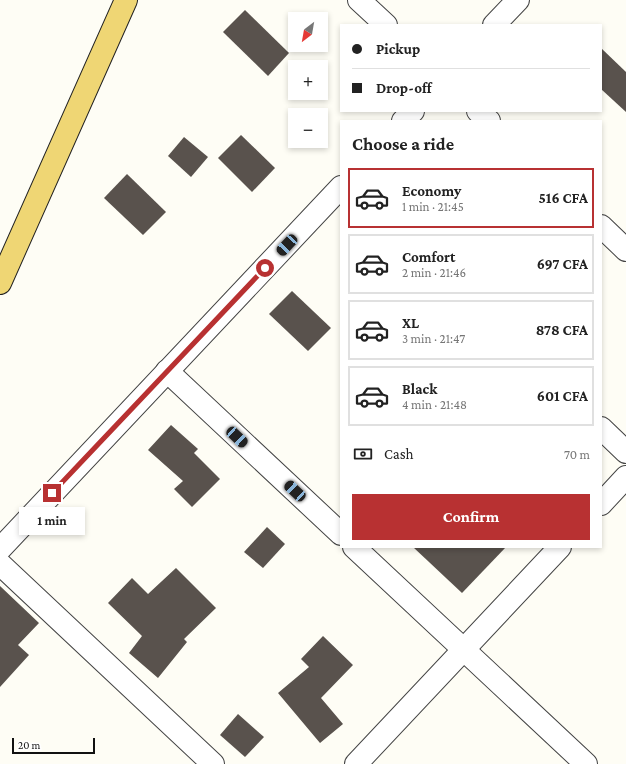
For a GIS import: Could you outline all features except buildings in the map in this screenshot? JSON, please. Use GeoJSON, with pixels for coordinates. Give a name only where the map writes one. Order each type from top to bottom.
{"type":"FeatureCollection","features":[{"type":"Feature","properties":{"kind":"main road"},"geometry":{"type":"LineString","coordinates":[[0,283],[126,0]]}},
{"type":"Feature","properties":{"kind":"street"},"geometry":{"type":"LineString","coordinates":[[360,0],[385,24]]}},
{"type":"Feature","properties":{"kind":"street"},"geometry":{"type":"LineString","coordinates":[[495,24],[518,0]]}},
{"type":"Feature","properties":{"kind":"street"},"geometry":{"type":"LineString","coordinates":[[405,120],[412,112]]}},
{"type":"Feature","properties":{"kind":"street"},"geometry":{"type":"LineString","coordinates":[[479,112],[488,120]]}},
{"type":"Feature","properties":{"kind":"street"},"geometry":{"type":"LineString","coordinates":[[0,549],[340,188]]}},
{"type":"Feature","properties":{"kind":"street"},"geometry":{"type":"LineString","coordinates":[[602,227],[626,250]]}},
{"type":"Feature","properties":{"kind":"street"},"geometry":{"type":"LineString","coordinates":[[167,371],[340,533]]}},
{"type":"Feature","properties":{"kind":"street"},"geometry":{"type":"LineString","coordinates":[[602,429],[626,452]]}},
{"type":"Feature","properties":{"kind":"street"},"geometry":{"type":"LineString","coordinates":[[602,503],[626,477]]}},
{"type":"Feature","properties":{"kind":"street"},"geometry":{"type":"LineString","coordinates":[[355,548],[586,764]]}},
{"type":"Feature","properties":{"kind":"street"},"geometry":{"type":"LineString","coordinates":[[356,764],[559,548]]}},
{"type":"Feature","properties":{"kind":"street"},"geometry":{"type":"LineString","coordinates":[[0,564],[213,764]]}},
{"type":"Feature","properties":{"kind":"route"},"geometry":{"type":"LineString","coordinates":[[52,493],[265,268]]}}]}
